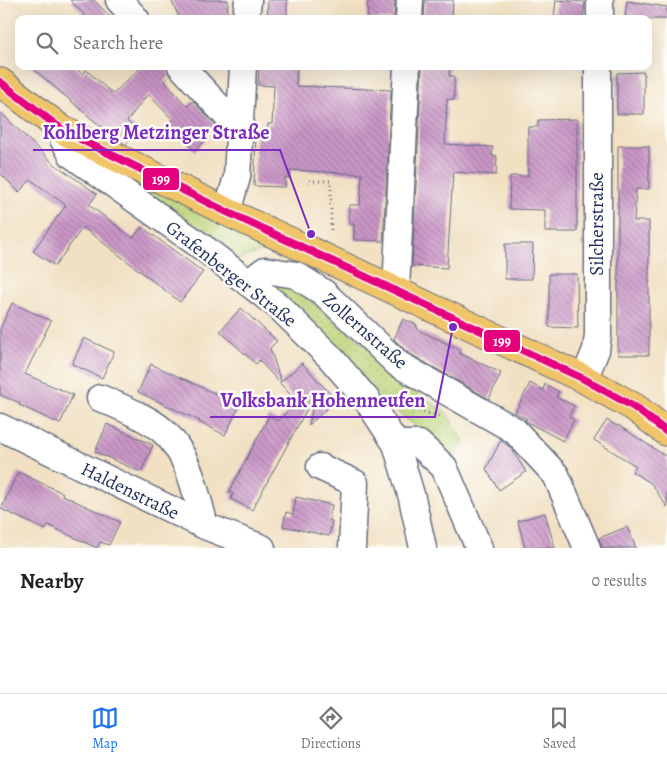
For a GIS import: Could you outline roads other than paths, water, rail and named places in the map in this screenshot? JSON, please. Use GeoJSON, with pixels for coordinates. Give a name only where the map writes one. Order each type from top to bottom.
{"type":"FeatureCollection","features":[{"type":"Feature","properties":{"kind":"main road"},"geometry":{"type":"LineString","coordinates":[[0,82],[61,129],[227,212],[584,379],[634,407],[667,432]]}},
{"type":"Feature","properties":{"kind":"street"},"geometry":{"type":"LineString","coordinates":[[119,0],[132,15]]}},
{"type":"Feature","properties":{"kind":"street"},"geometry":{"type":"LineString","coordinates":[[246,15],[248,0]]}},
{"type":"Feature","properties":{"kind":"street"},"geometry":{"type":"LineString","coordinates":[[409,15],[410,0]]}},
{"type":"Feature","properties":{"kind":"street"},"geometry":{"type":"LineString","coordinates":[[600,0],[600,15]]}},
{"type":"Feature","properties":{"kind":"street"},"geometry":{"type":"LineString","coordinates":[[184,70],[239,129]]}},
{"type":"Feature","properties":{"kind":"street"},"geometry":{"type":"LineString","coordinates":[[227,212],[237,177],[243,70]]}},
{"type":"Feature","properties":{"kind":"street"},"geometry":{"type":"LineString","coordinates":[[396,290],[407,70]]}},
{"type":"Feature","properties":{"kind":"street","name":"Silcherstraße"},"geometry":{"type":"LineString","coordinates":[[584,379],[596,350],[598,335],[598,70]]}},
{"type":"Feature","properties":{"kind":"street","name":"Grafenberger Straße"},"geometry":{"type":"LineString","coordinates":[[61,129],[63,139],[72,154],[205,249],[278,306],[329,356],[367,400],[396,444],[412,498],[423,548]]}},
{"type":"Feature","properties":{"kind":"street","name":"Zollernstraße"},"geometry":{"type":"LineString","coordinates":[[248,283],[265,270],[296,275],[324,293],[398,364],[514,430],[556,476],[587,548]]}},
{"type":"Feature","properties":{"kind":"street"},"geometry":{"type":"LineString","coordinates":[[100,398],[161,429],[176,446],[192,478],[205,526]]}},
{"type":"Feature","properties":{"kind":"street","name":"Haldenstraße"},"geometry":{"type":"LineString","coordinates":[[0,427],[205,526],[262,548]]}},
{"type":"Feature","properties":{"kind":"street"},"geometry":{"type":"LineString","coordinates":[[396,444],[419,444],[444,468],[479,548]]}},
{"type":"Feature","properties":{"kind":"street"},"geometry":{"type":"LineString","coordinates":[[320,467],[355,483],[352,548]]}},
{"type":"Feature","properties":{"kind":"place","name":"Kohlberg Metzinger Straße"},"geometry":{"type":"Point","coordinates":[311,234]}},
{"type":"Feature","properties":{"kind":"place","name":"Volksbank Hohenneufen"},"geometry":{"type":"Point","coordinates":[453,327]}}]}
